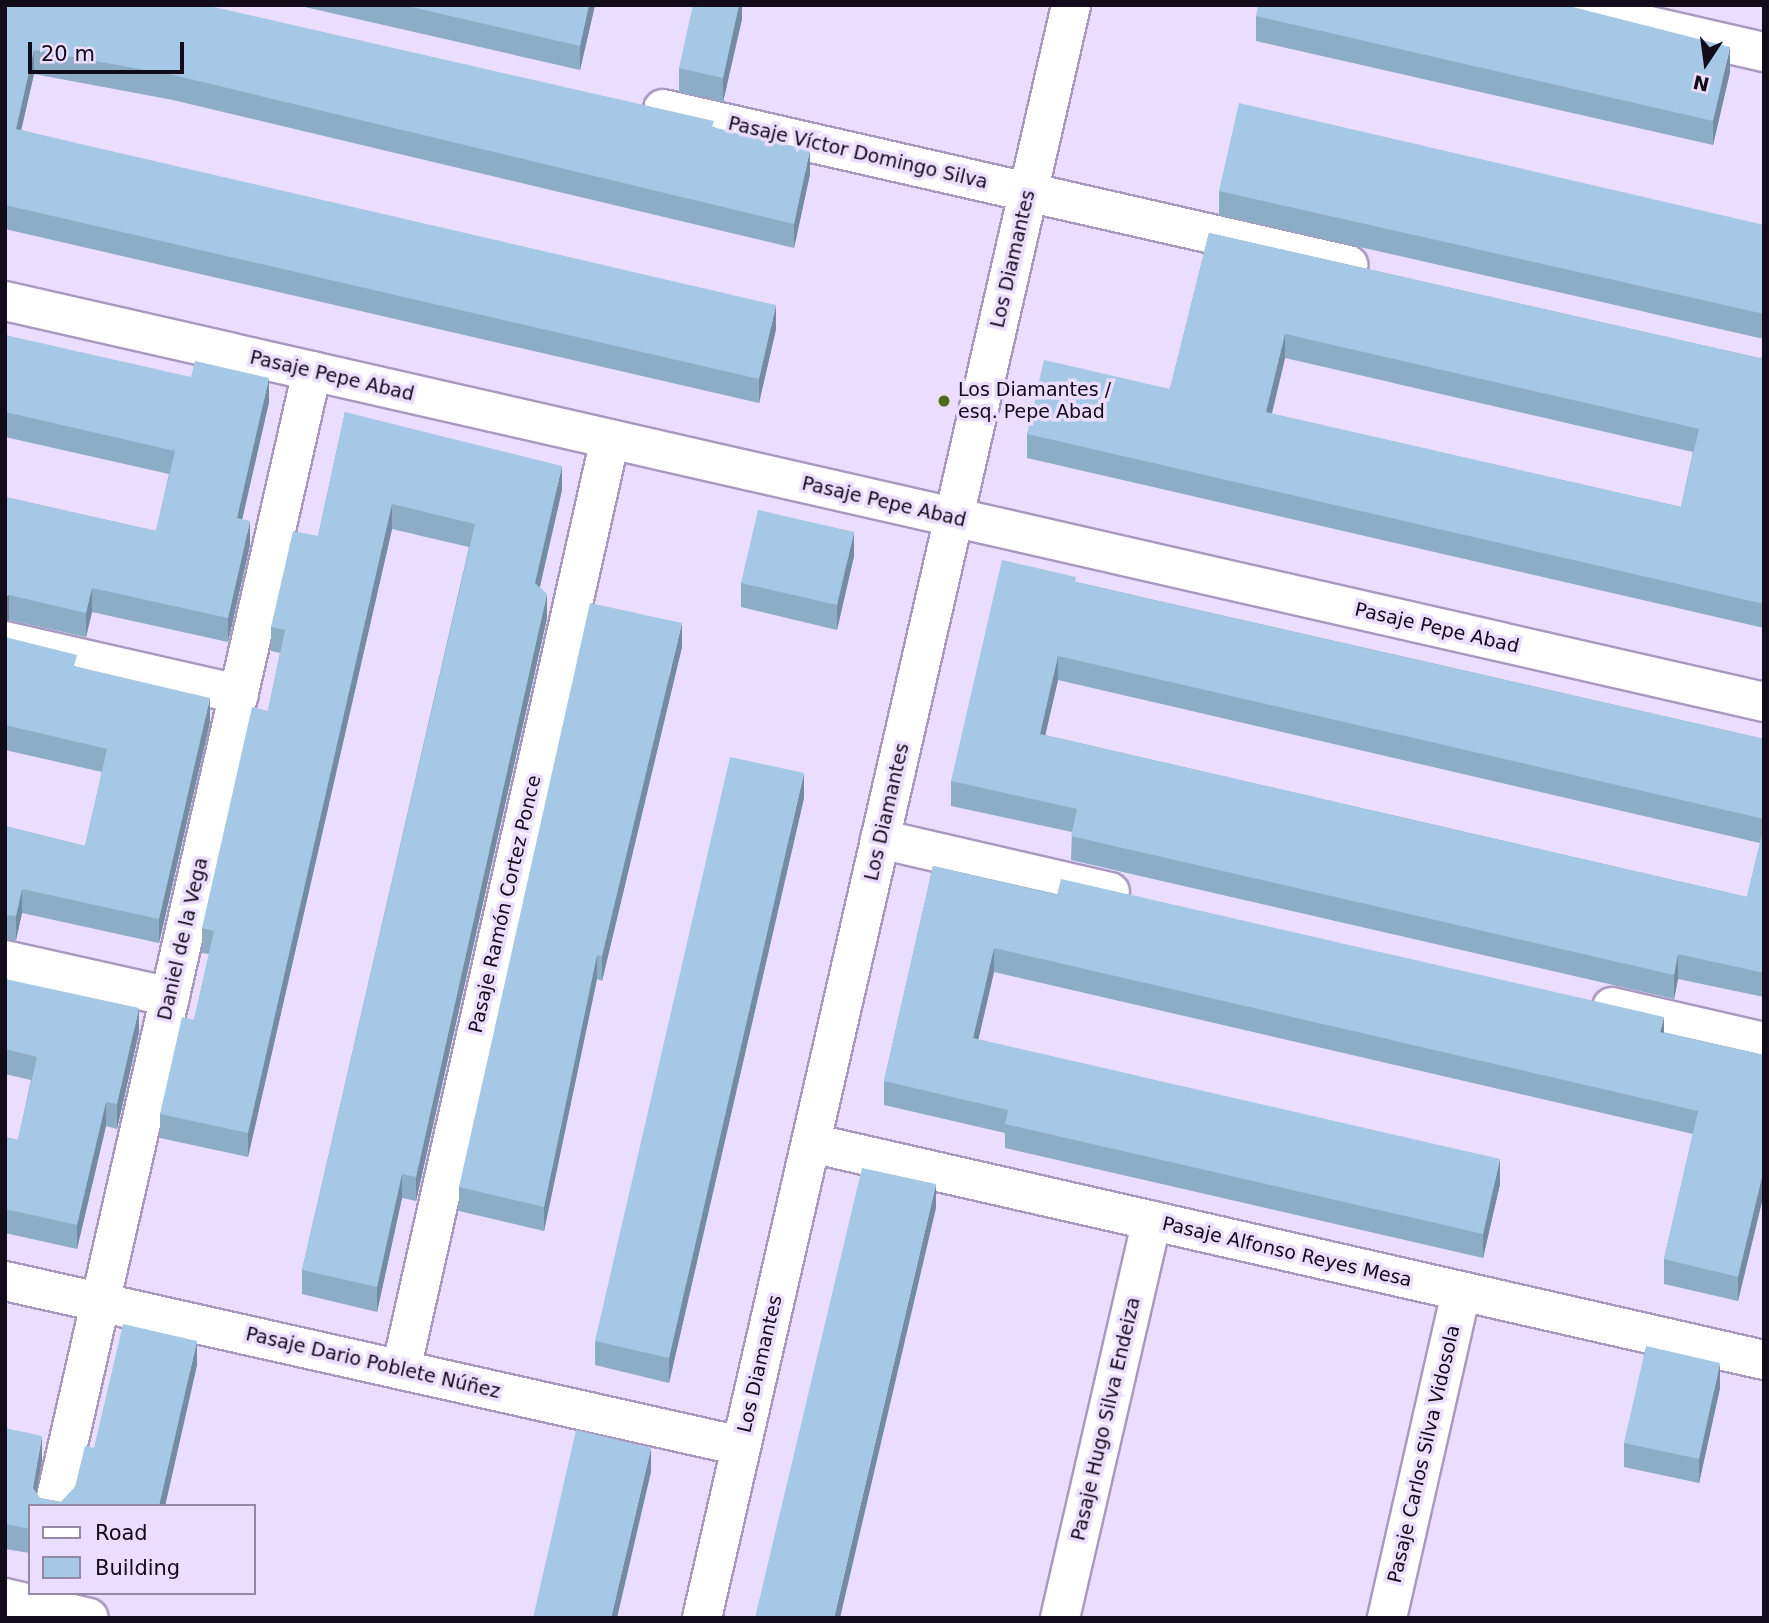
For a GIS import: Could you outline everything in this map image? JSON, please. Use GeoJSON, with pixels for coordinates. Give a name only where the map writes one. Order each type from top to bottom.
{"type":"FeatureCollection","features":[{"type":"Feature","properties":{"kind":"street","name":"Los Diamantes"},"geometry":{"type":"LineString","coordinates":[[702,1618],[1071,5]]}},
{"type":"Feature","properties":{"kind":"street"},"geometry":{"type":"LineString","coordinates":[[1558,5],[1764,52]]}},
{"type":"Feature","properties":{"kind":"street","name":"Pasaje Víctor Domingo Silva"},"geometry":{"type":"LineString","coordinates":[[633,103],[1382,273]]}},
{"type":"Feature","properties":{"kind":"street","name":"Pasaje Pepe Abad"},"geometry":{"type":"LineString","coordinates":[[5,301],[1764,702]]}},
{"type":"Feature","properties":{"kind":"street","name":"Daniel de la Vega"},"geometry":{"type":"LineString","coordinates":[[54,1504],[312,371]]}},
{"type":"Feature","properties":{"kind":"street","name":"Pasaje Ramón Cortez Ponce"},"geometry":{"type":"LineString","coordinates":[[401,1370],[610,439]]}},
{"type":"Feature","properties":{"kind":"street"},"geometry":{"type":"LineString","coordinates":[[5,641],[239,694]]}},
{"type":"Feature","properties":{"kind":"street"},"geometry":{"type":"LineString","coordinates":[[880,839],[1152,902]]}},
{"type":"Feature","properties":{"kind":"street"},"geometry":{"type":"LineString","coordinates":[[5,960],[170,997]]}},
{"type":"Feature","properties":{"kind":"street"},"geometry":{"type":"LineString","coordinates":[[1573,999],[1764,1042]]}},
{"type":"Feature","properties":{"kind":"street","name":"Pasaje Alfonso Reyes Mesa"},"geometry":{"type":"LineString","coordinates":[[811,1143],[1764,1360]]}},
{"type":"Feature","properties":{"kind":"street","name":"Pasaje Hugo Silva Endeiza"},"geometry":{"type":"LineString","coordinates":[[1060,1618],[1152,1221]]}},
{"type":"Feature","properties":{"kind":"street","name":"Pasaje Dario Poblete Núñez"},"geometry":{"type":"LineString","coordinates":[[5,1280],[741,1446]]}},
{"type":"Feature","properties":{"kind":"street","name":"Pasaje Carlos Silva Vidosola"},"geometry":{"type":"LineString","coordinates":[[1387,1618],[1461,1291]]}},
{"type":"Feature","properties":{"kind":"street"},"geometry":{"type":"LineString","coordinates":[[25,1603],[89,1618]]}},
{"type":"Feature","properties":{"kind":"building"},"geometry":{"type":"Polygon","coordinates":[[[5,5],[205,5],[714,121],[712,127],[810,150],[794,224],[173,75],[34,50],[16,129],[776,305],[759,379],[5,205],[5,5]]]}},
{"type":"Feature","properties":{"kind":"building"},"geometry":{"type":"Polygon","coordinates":[[[403,5],[589,5],[580,46],[403,5]]]}},
{"type":"Feature","properties":{"kind":"building"},"geometry":{"type":"Polygon","coordinates":[[[693,5],[739,5],[723,78],[679,68],[693,5]]]}},
{"type":"Feature","properties":{"kind":"building"},"geometry":{"type":"Polygon","coordinates":[[[1258,5],[1565,5],[1730,47],[1713,121],[1256,16],[1258,5]]]}},
{"type":"Feature","properties":{"kind":"building"},"geometry":{"type":"Polygon","coordinates":[[[1239,103],[1764,225],[1764,314],[1219,191],[1239,103]]]}},
{"type":"Feature","properties":{"kind":"building"},"geometry":{"type":"Polygon","coordinates":[[[1209,233],[1764,357],[1764,604],[1027,434],[1044,360],[1170,389],[1209,233]],[[1285,334],[1266,412],[1681,507],[1699,429],[1285,334]]]}},
{"type":"Feature","properties":{"kind":"building"},"geometry":{"type":"Polygon","coordinates":[[[5,335],[191,377],[195,361],[269,378],[237,518],[250,521],[228,618],[92,588],[86,613],[9,595],[5,597],[5,497],[156,531],[175,451],[5,412],[5,335]]]}},
{"type":"Feature","properties":{"kind":"building"},"geometry":{"type":"Polygon","coordinates":[[[345,412],[562,466],[535,583],[547,594],[416,1177],[402,1174],[377,1287],[302,1270],[475,524],[392,504],[248,1133],[160,1114],[182,1017],[194,1020],[214,931],[202,928],[252,707],[268,711],[285,630],[271,627],[293,531],[318,536],[345,412]]]}},
{"type":"Feature","properties":{"kind":"building"},"geometry":{"type":"Polygon","coordinates":[[[758,510],[854,532],[837,605],[741,583],[758,510]]]}},
{"type":"Feature","properties":{"kind":"building"},"geometry":{"type":"Polygon","coordinates":[[[1002,560],[1076,577],[1075,582],[1764,739],[1764,819],[1058,656],[1040,734],[1747,897],[1764,826],[1764,973],[1678,954],[1674,975],[1071,836],[1077,809],[951,781],[1002,560]]]}},
{"type":"Feature","properties":{"kind":"building"},"geometry":{"type":"Polygon","coordinates":[[[590,603],[682,623],[602,956],[597,955],[544,1207],[459,1187],[590,603]]]}},
{"type":"Feature","properties":{"kind":"building"},"geometry":{"type":"Polygon","coordinates":[[[5,637],[77,655],[74,666],[210,698],[159,919],[22,889],[16,916],[5,915],[5,826],[85,846],[107,749],[5,725],[5,637]]]}},
{"type":"Feature","properties":{"kind":"building"},"geometry":{"type":"Polygon","coordinates":[[[730,757],[804,773],[669,1358],[595,1341],[730,757]]]}},
{"type":"Feature","properties":{"kind":"building"},"geometry":{"type":"Polygon","coordinates":[[[933,866],[1057,895],[1061,879],[1664,1017],[1660,1032],[1764,1055],[1764,1169],[1738,1277],[1664,1259],[1698,1111],[994,948],[973,1038],[1500,1159],[1483,1234],[1005,1124],[1008,1110],[884,1081],[933,866]]]}},
{"type":"Feature","properties":{"kind":"building"},"geometry":{"type":"Polygon","coordinates":[[[5,979],[139,1008],[117,1104],[106,1102],[77,1225],[5,1209],[5,1137],[18,1140],[37,1057],[5,1049],[5,979]]]}},
{"type":"Feature","properties":{"kind":"building"},"geometry":{"type":"Polygon","coordinates":[[[862,1168],[936,1184],[834,1618],[755,1618],[862,1168]]]}},
{"type":"Feature","properties":{"kind":"building"},"geometry":{"type":"Polygon","coordinates":[[[123,1324],[197,1341],[159,1504],[28,1504],[28,1529],[5,1524],[5,1428],[42,1436],[33,1488],[40,1498],[61,1502],[75,1487],[85,1446],[94,1448],[123,1324]]]}},
{"type":"Feature","properties":{"kind":"building"},"geometry":{"type":"Polygon","coordinates":[[[1646,1346],[1720,1363],[1699,1459],[1624,1443],[1646,1346]]]}},
{"type":"Feature","properties":{"kind":"building"},"geometry":{"type":"Polygon","coordinates":[[[576,1430],[651,1448],[611,1618],[533,1618],[576,1430]]]}},
{"type":"Feature","properties":{"kind":"place","name":"Los Diamantes / esq. Pepe Abad"},"geometry":{"type":"Point","coordinates":[944,401]}}]}
